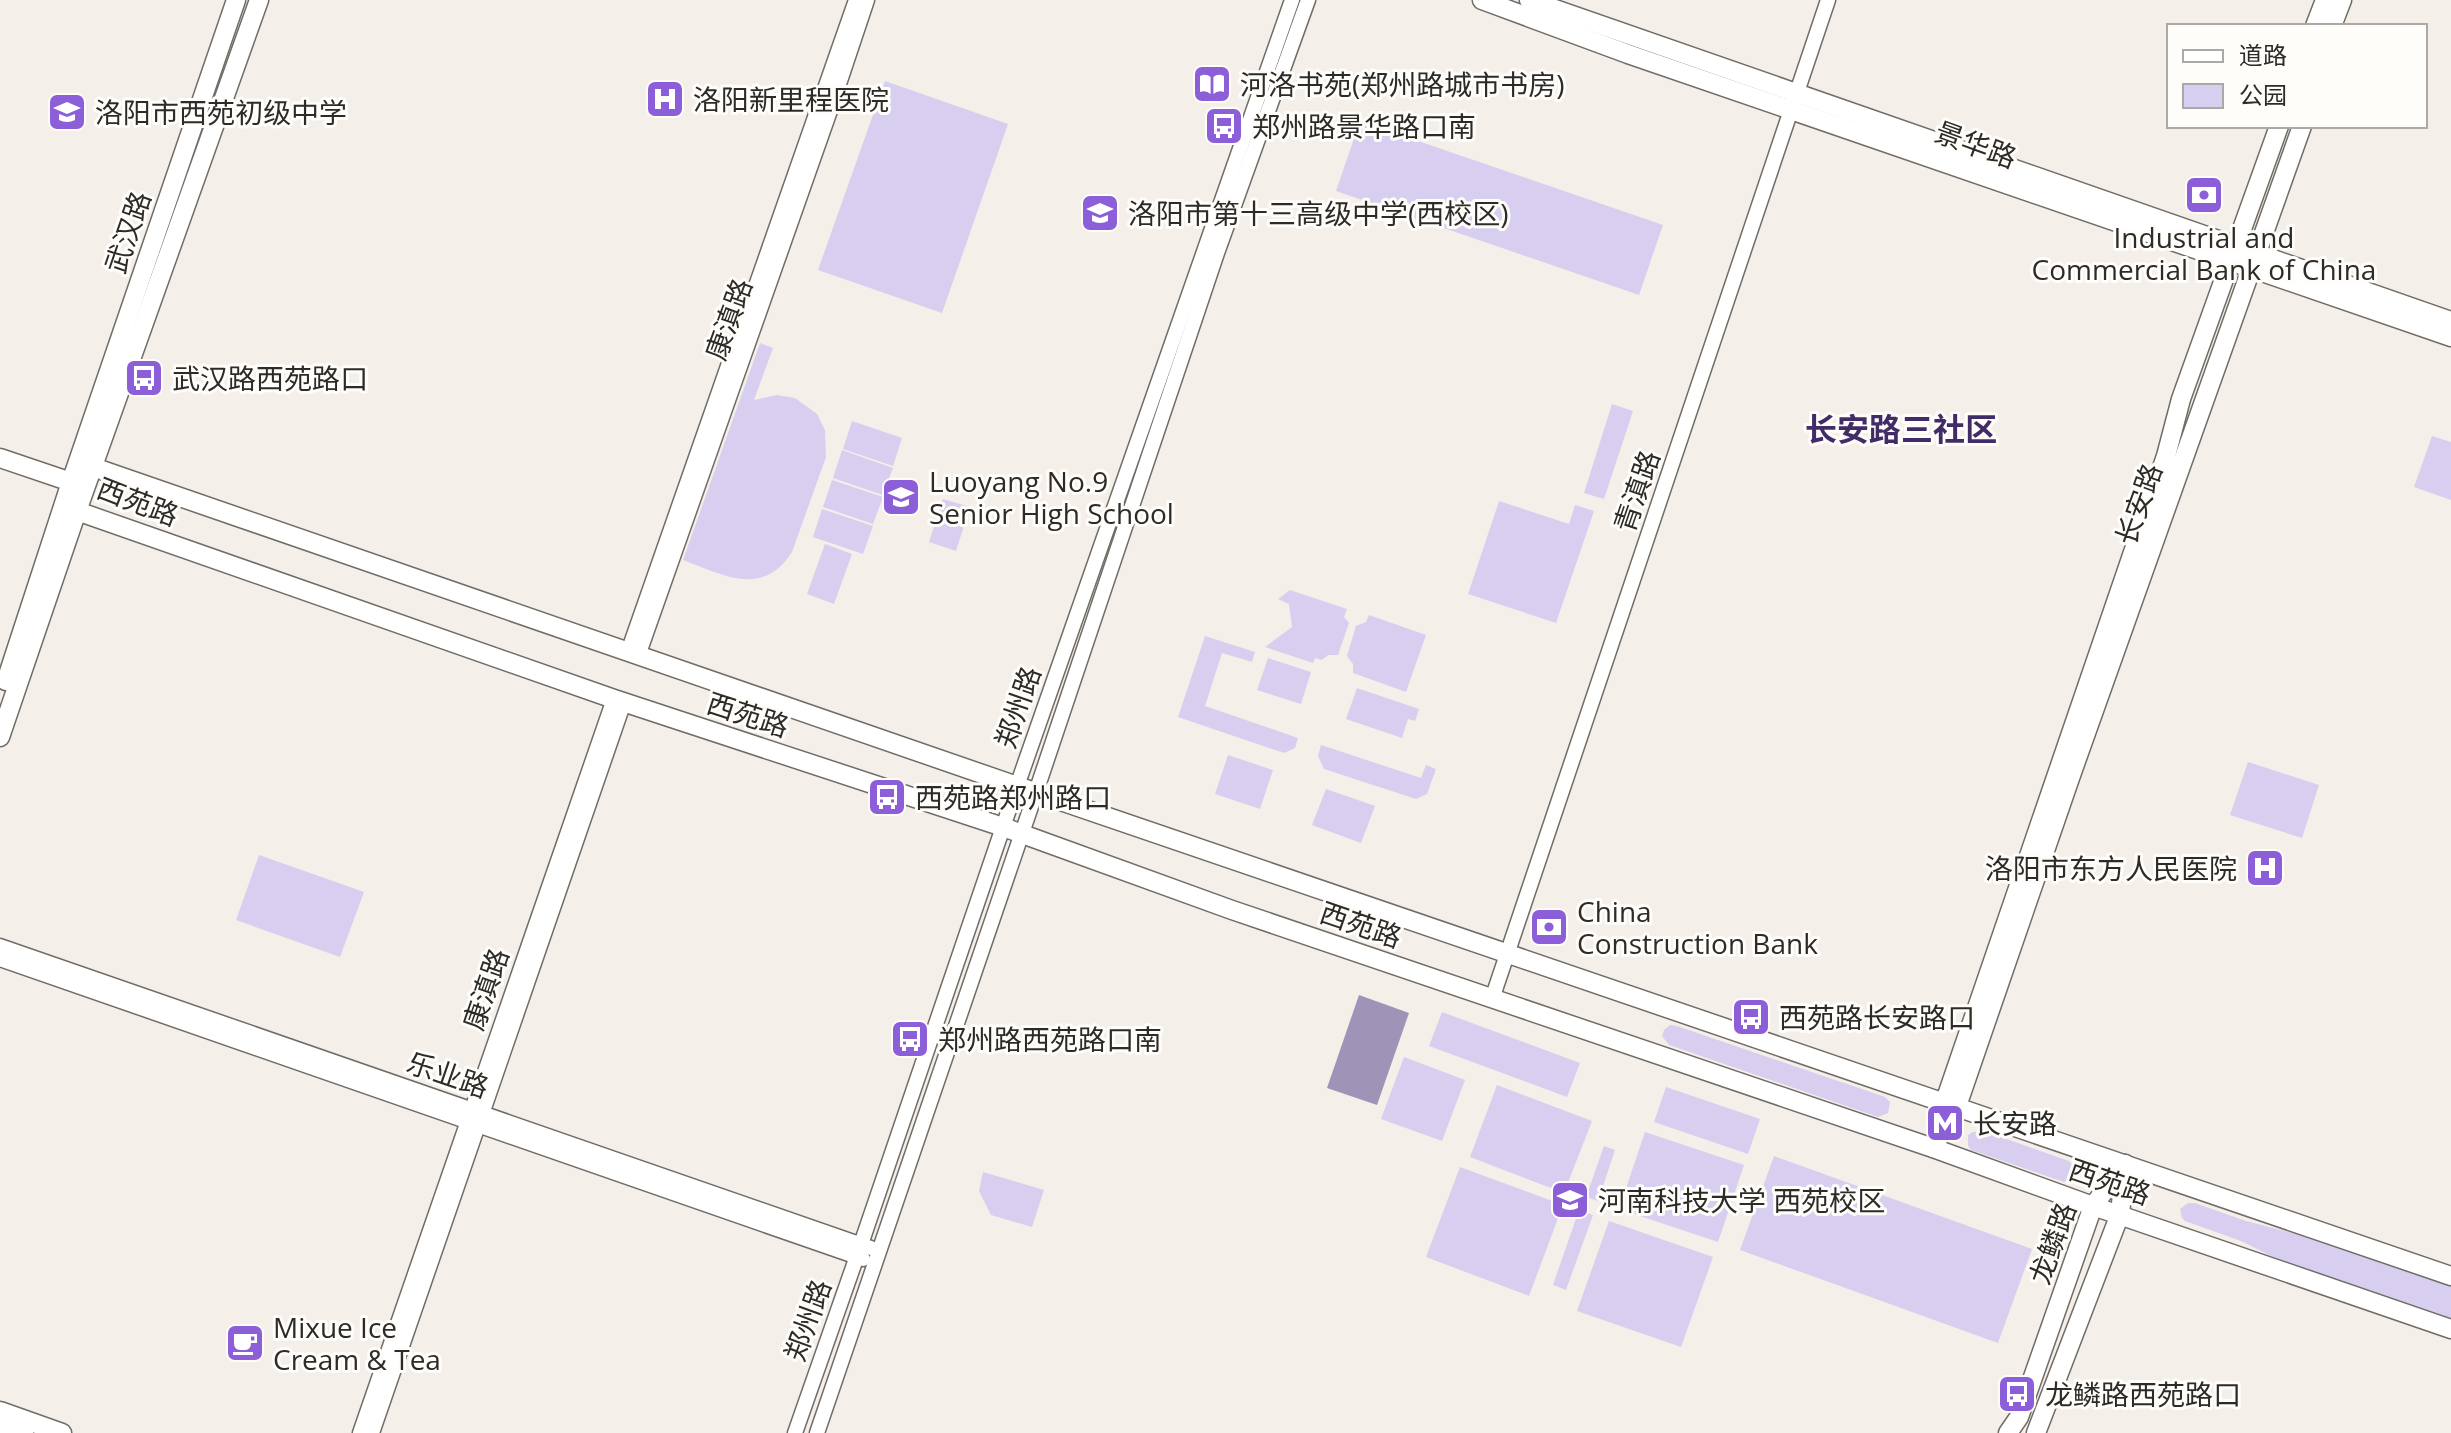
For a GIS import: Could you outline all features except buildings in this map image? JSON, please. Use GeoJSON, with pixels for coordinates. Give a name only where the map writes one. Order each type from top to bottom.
{"type":"FeatureCollection","features":[{"type":"Feature","properties":{"kind":"main road","name":"武汉路"},"geometry":{"type":"LineString","coordinates":[[0,699],[236,0]]}},
{"type":"Feature","properties":{"kind":"main road","name":"武汉路"},"geometry":{"type":"LineString","coordinates":[[0,737],[259,0]]}},
{"type":"Feature","properties":{"kind":"main road","name":"景华路"},"geometry":{"type":"LineString","coordinates":[[1482,0],[1628,54],[1792,101]]}},
{"type":"Feature","properties":{"kind":"main road","name":"景华路"},"geometry":{"type":"LineString","coordinates":[[1529,0],[2069,207],[2233,253],[2451,321]]}},
{"type":"Feature","properties":{"kind":"main road"},"geometry":{"type":"LineString","coordinates":[[2316,24],[2325,0]]}},
{"type":"Feature","properties":{"kind":"main road"},"geometry":{"type":"LineString","coordinates":[[2333,24],[2342,0]]}},
{"type":"Feature","properties":{"kind":"main road","name":"长安路"},"geometry":{"type":"LineString","coordinates":[[1951,1104],[2166,456],[2181,399],[2278,128]]}},
{"type":"Feature","properties":{"kind":"main road","name":"长安路"},"geometry":{"type":"LineString","coordinates":[[1933,1148],[2065,793],[2301,128]]}},
{"type":"Feature","properties":{"kind":"main road","name":"景华路"},"geometry":{"type":"LineString","coordinates":[[2254,260],[2451,337]]}},
{"type":"Feature","properties":{"kind":"main road"},"geometry":{"type":"LineString","coordinates":[[0,458],[71,482]]}},
{"type":"Feature","properties":{"kind":"main road","name":"西苑路"},"geometry":{"type":"LineString","coordinates":[[2451,1276],[93,467],[71,482],[77,511],[619,701],[1003,827],[1232,910],[1933,1148],[2451,1329]]}},
{"type":"Feature","properties":{"kind":"main road","name":"龙鳞路"},"geometry":{"type":"LineString","coordinates":[[2008,1433],[2019,1417],[2093,1206],[2125,1164]]}},
{"type":"Feature","properties":{"kind":"main road","name":"龙鳞路"},"geometry":{"type":"LineString","coordinates":[[2036,1433],[2120,1214],[2125,1164]]}},
{"type":"Feature","properties":{"kind":"main road"},"geometry":{"type":"LineString","coordinates":[[0,1411],[62,1433]]}},
{"type":"Feature","properties":{"kind":"main road"},"geometry":{"type":"LineString","coordinates":[[0,1424],[24,1433]]}},
{"type":"Feature","properties":{"kind":"street","name":"康滇路"},"geometry":{"type":"LineString","coordinates":[[633,654],[856,0]]}},
{"type":"Feature","properties":{"kind":"street","name":"康滇路"},"geometry":{"type":"LineString","coordinates":[[633,654],[867,0]]}},
{"type":"Feature","properties":{"kind":"street","name":"郑州路"},"geometry":{"type":"LineString","coordinates":[[795,1433],[1292,0]]}},
{"type":"Feature","properties":{"kind":"street","name":"郑州路"},"geometry":{"type":"LineString","coordinates":[[817,1433],[1217,253],[1308,0]]}},
{"type":"Feature","properties":{"kind":"street","name":"青滇路"},"geometry":{"type":"LineString","coordinates":[[1492,999],[1828,0]]}},
{"type":"Feature","properties":{"kind":"street","name":"康滇路"},"geometry":{"type":"LineString","coordinates":[[360,1433],[619,701]]}},
{"type":"Feature","properties":{"kind":"street","name":"乐业路"},"geometry":{"type":"LineString","coordinates":[[0,946],[474,1117]]}},
{"type":"Feature","properties":{"kind":"street","name":"乐业路"},"geometry":{"type":"LineString","coordinates":[[0,959],[474,1117],[877,1257]]}},
{"type":"Feature","properties":{"kind":"street","name":"康滇路"},"geometry":{"type":"LineString","coordinates":[[372,1433],[474,1117]]}},
{"type":"Feature","properties":{"kind":"green space"},"geometry":{"type":"Polygon","coordinates":[[[885,81],[1008,124],[942,313],[818,270],[885,81]]]}},
{"type":"Feature","properties":{"kind":"green space"},"geometry":{"type":"Polygon","coordinates":[[[1360,121],[1663,225],[1639,295],[1336,191],[1360,121]]]}},
{"type":"Feature","properties":{"kind":"green space"},"geometry":{"type":"Polygon","coordinates":[[[760,343],[773,348],[754,400],[777,395],[795,398],[817,414],[825,430],[826,457],[792,552],[781,566],[768,575],[742,579],[683,560],[760,343]]]}},
{"type":"Feature","properties":{"kind":"green space"},"geometry":{"type":"Polygon","coordinates":[[[1612,404],[1633,411],[1604,499],[1584,493],[1612,404]]]}},
{"type":"Feature","properties":{"kind":"green space"},"geometry":{"type":"Polygon","coordinates":[[[852,421],[902,438],[893,466],[843,449],[852,421]]]}},
{"type":"Feature","properties":{"kind":"green space"},"geometry":{"type":"Polygon","coordinates":[[[2432,436],[2451,442],[2451,500],[2414,487],[2432,436]]]}},
{"type":"Feature","properties":{"kind":"green space"},"geometry":{"type":"Polygon","coordinates":[[[842,450],[893,468],[883,495],[833,478],[842,450]]]}},
{"type":"Feature","properties":{"kind":"green space"},"geometry":{"type":"Polygon","coordinates":[[[832,480],[883,497],[873,524],[823,507],[832,480]]]}},
{"type":"Feature","properties":{"kind":"green space"},"geometry":{"type":"Polygon","coordinates":[[[943,499],[970,507],[956,551],[929,542],[943,499]]]}},
{"type":"Feature","properties":{"kind":"green space"},"geometry":{"type":"Polygon","coordinates":[[[1499,501],[1569,524],[1575,505],[1594,511],[1556,623],[1468,594],[1499,501]]]}},
{"type":"Feature","properties":{"kind":"green space"},"geometry":{"type":"Polygon","coordinates":[[[822,509],[873,526],[863,554],[813,537],[822,509]]]}},
{"type":"Feature","properties":{"kind":"green space"},"geometry":{"type":"Polygon","coordinates":[[[825,544],[852,554],[834,604],[807,594],[825,544]]]}},
{"type":"Feature","properties":{"kind":"green space"},"geometry":{"type":"Polygon","coordinates":[[[1290,590],[1347,609],[1344,617],[1349,623],[1338,655],[1328,655],[1322,660],[1315,658],[1313,663],[1265,647],[1292,627],[1289,604],[1278,599],[1290,590]]]}},
{"type":"Feature","properties":{"kind":"green space"},"geometry":{"type":"Polygon","coordinates":[[[1369,615],[1426,635],[1406,692],[1353,673],[1353,664],[1347,656],[1356,626],[1366,622],[1369,615]]]}},
{"type":"Feature","properties":{"kind":"green space"},"geometry":{"type":"Polygon","coordinates":[[[1205,636],[1255,652],[1252,662],[1222,653],[1205,706],[1298,738],[1295,748],[1284,753],[1178,717],[1205,636]]]}},
{"type":"Feature","properties":{"kind":"green space"},"geometry":{"type":"Polygon","coordinates":[[[1268,658],[1311,672],[1301,704],[1257,690],[1268,658]]]}},
{"type":"Feature","properties":{"kind":"green space"},"geometry":{"type":"Polygon","coordinates":[[[1357,688],[1419,709],[1415,721],[1408,719],[1402,738],[1346,719],[1357,688]]]}},
{"type":"Feature","properties":{"kind":"green space"},"geometry":{"type":"Polygon","coordinates":[[[1321,745],[1421,778],[1426,765],[1436,769],[1427,794],[1416,799],[1324,769],[1318,756],[1321,745]]]}},
{"type":"Feature","properties":{"kind":"green space"},"geometry":{"type":"Polygon","coordinates":[[[1228,755],[1273,770],[1260,809],[1215,794],[1228,755]]]}},
{"type":"Feature","properties":{"kind":"green space"},"geometry":{"type":"Polygon","coordinates":[[[2248,762],[2319,785],[2302,838],[2230,815],[2248,762]]]}},
{"type":"Feature","properties":{"kind":"green space"},"geometry":{"type":"Polygon","coordinates":[[[1326,789],[1375,806],[1361,843],[1312,825],[1326,789]]]}},
{"type":"Feature","properties":{"kind":"green space"},"geometry":{"type":"Polygon","coordinates":[[[259,855],[364,892],[340,957],[236,920],[259,855]]]}},
{"type":"Feature","properties":{"kind":"green space"},"geometry":{"type":"Polygon","coordinates":[[[1442,1012],[1580,1063],[1567,1097],[1429,1046],[1442,1012]]]}},
{"type":"Feature","properties":{"kind":"green space"},"geometry":{"type":"Polygon","coordinates":[[[1670,1025],[1885,1097],[1890,1102],[1888,1113],[1878,1117],[1669,1045],[1662,1036],[1670,1025]]]}},
{"type":"Feature","properties":{"kind":"green space"},"geometry":{"type":"Polygon","coordinates":[[[1404,1057],[1465,1080],[1442,1141],[1381,1119],[1404,1057]]]}},
{"type":"Feature","properties":{"kind":"green space"},"geometry":{"type":"Polygon","coordinates":[[[1497,1085],[1592,1121],[1564,1193],[1470,1157],[1497,1085]]]}},
{"type":"Feature","properties":{"kind":"green space"},"geometry":{"type":"Polygon","coordinates":[[[1666,1087],[1760,1119],[1748,1154],[1654,1122],[1666,1087]]]}},
{"type":"Feature","properties":{"kind":"green space"},"geometry":{"type":"Polygon","coordinates":[[[1984,1131],[2069,1161],[2075,1167],[2075,1175],[2064,1182],[1971,1150],[1968,1135],[1984,1131]]]}},
{"type":"Feature","properties":{"kind":"green space"},"geometry":{"type":"Polygon","coordinates":[[[1645,1132],[1744,1165],[1718,1242],[1619,1209],[1645,1132]]]}},
{"type":"Feature","properties":{"kind":"green space"},"geometry":{"type":"Polygon","coordinates":[[[1604,1146],[1615,1150],[1598,1201],[1586,1197],[1604,1146]]]}},
{"type":"Feature","properties":{"kind":"green space"},"geometry":{"type":"Polygon","coordinates":[[[1774,1156],[2032,1249],[1998,1343],[1740,1250],[1774,1156]]]}},
{"type":"Feature","properties":{"kind":"green space"},"geometry":{"type":"Polygon","coordinates":[[[1460,1167],[1563,1205],[1529,1296],[1426,1257],[1460,1167]]]}},
{"type":"Feature","properties":{"kind":"green space"},"geometry":{"type":"Polygon","coordinates":[[[983,1172],[1044,1190],[1032,1227],[991,1215],[979,1191],[983,1172]]]}},
{"type":"Feature","properties":{"kind":"green space"},"geometry":{"type":"Polygon","coordinates":[[[2188,1203],[2312,1238],[2451,1285],[2451,1320],[2271,1256],[2241,1241],[2185,1221],[2180,1209],[2188,1203]]]}},
{"type":"Feature","properties":{"kind":"green space"},"geometry":{"type":"Polygon","coordinates":[[[1579,1210],[1593,1215],[1566,1290],[1553,1285],[1579,1210]]]}},
{"type":"Feature","properties":{"kind":"green space"},"geometry":{"type":"Polygon","coordinates":[[[1609,1221],[1713,1257],[1681,1347],[1577,1311],[1609,1221]]]}},
{"type":"Feature","properties":{"kind":"shaded area"},"geometry":{"type":"Polygon","coordinates":[[[1359,995],[1409,1013],[1377,1105],[1327,1088],[1359,995]]]}},
{"type":"Feature","properties":{"kind":"place","name":"河洛书苑(郑州路城市书房)"},"geometry":{"type":"Point","coordinates":[1212,84]}},
{"type":"Feature","properties":{"kind":"place","name":"洛阳新里程医院"},"geometry":{"type":"Point","coordinates":[665,99]}},
{"type":"Feature","properties":{"kind":"place","name":"洛阳市西苑初级中学"},"geometry":{"type":"Point","coordinates":[67,112]}},
{"type":"Feature","properties":{"kind":"place","name":"郑州路景华路口南"},"geometry":{"type":"Point","coordinates":[1224,126]}},
{"type":"Feature","properties":{"kind":"place","name":"Industrial and Commercial Bank of China"},"geometry":{"type":"Point","coordinates":[2204,195]}},
{"type":"Feature","properties":{"kind":"place","name":"洛阳市第十三高级中学(西校区)"},"geometry":{"type":"Point","coordinates":[1100,213]}},
{"type":"Feature","properties":{"kind":"place","name":"武汉路西苑路口"},"geometry":{"type":"Point","coordinates":[144,378]}},
{"type":"Feature","properties":{"kind":"place","name":"Luoyang No.9 Senior High School"},"geometry":{"type":"Point","coordinates":[901,497]}},
{"type":"Feature","properties":{"kind":"place","name":"西苑路郑州路口"},"geometry":{"type":"Point","coordinates":[887,797]}},
{"type":"Feature","properties":{"kind":"place","name":"洛阳市东方人民医院"},"geometry":{"type":"Point","coordinates":[2265,868]}},
{"type":"Feature","properties":{"kind":"place","name":"China Construction Bank"},"geometry":{"type":"Point","coordinates":[1549,927]}},
{"type":"Feature","properties":{"kind":"place","name":"西苑路长安路口"},"geometry":{"type":"Point","coordinates":[1751,1017]}},
{"type":"Feature","properties":{"kind":"place","name":"郑州路西苑路口南"},"geometry":{"type":"Point","coordinates":[910,1039]}},
{"type":"Feature","properties":{"kind":"place","name":"长安路"},"geometry":{"type":"Point","coordinates":[1945,1123]}},
{"type":"Feature","properties":{"kind":"place","name":"河南科技大学 西苑校区"},"geometry":{"type":"Point","coordinates":[1570,1200]}},
{"type":"Feature","properties":{"kind":"place","name":"Mixue Ice Cream & Tea"},"geometry":{"type":"Point","coordinates":[245,1343]}},
{"type":"Feature","properties":{"kind":"place","name":"龙鳞路西苑路口"},"geometry":{"type":"Point","coordinates":[2017,1394]}},
{"type":"Feature","properties":{"kind":"district","name":"长安路三社区"},"geometry":{"type":"Point","coordinates":[1901,428]}}]}
